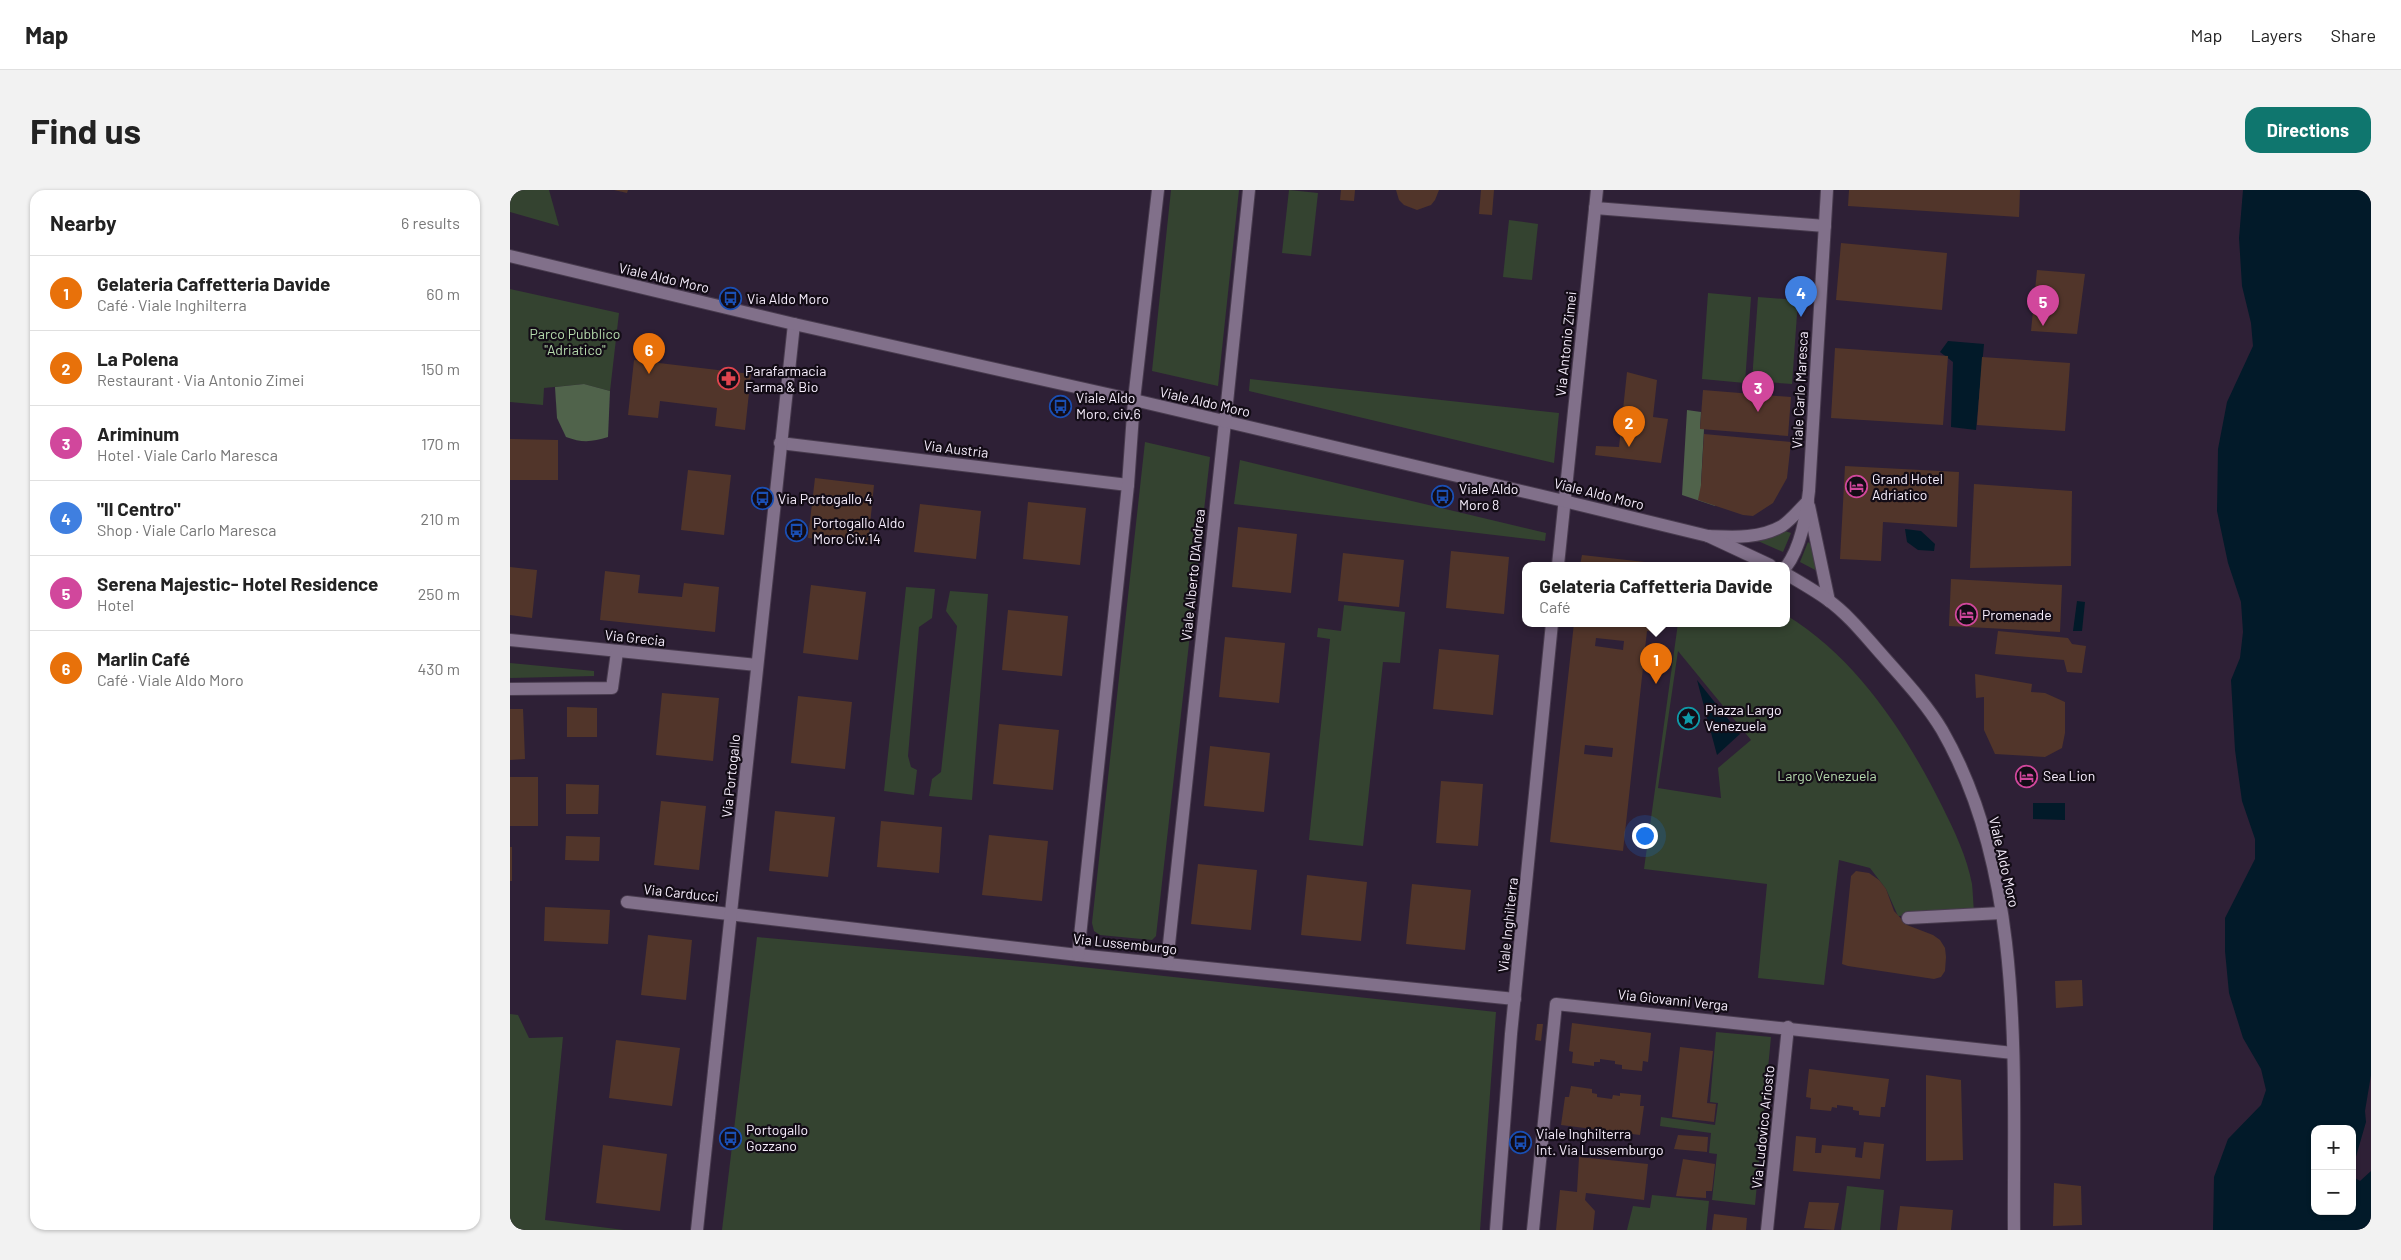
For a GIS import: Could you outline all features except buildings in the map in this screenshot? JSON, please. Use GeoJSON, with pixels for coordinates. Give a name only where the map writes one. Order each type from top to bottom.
{"type":"FeatureCollection","features":[{"type":"Feature","properties":{"kind":"street"},"geometry":{"type":"LineString","coordinates":[[1078,954],[1128,485],[1134,400],[1158,190]]}},
{"type":"Feature","properties":{"kind":"street","name":"Viale Alberto D'Andrea"},"geometry":{"type":"LineString","coordinates":[[1167,963],[1249,190]]}},
{"type":"Feature","properties":{"kind":"street","name":"Via Antonio Zimei"},"geometry":{"type":"LineString","coordinates":[[1564,501],[1597,190]]}},
{"type":"Feature","properties":{"kind":"street","name":"Viale Carlo Maresca"},"geometry":{"type":"LineString","coordinates":[[1790,562],[1801,533],[1808,501],[1827,190]]}},
{"type":"Feature","properties":{"kind":"street"},"geometry":{"type":"LineString","coordinates":[[1595,208],[1825,226]]}},
{"type":"Feature","properties":{"kind":"street","name":"Viale Aldo Moro"},"geometry":{"type":"LineString","coordinates":[[510,256],[794,324],[1134,400],[1708,536],[1764,562]]}},
{"type":"Feature","properties":{"kind":"street","name":"Via Portogallo"},"geometry":{"type":"LineString","coordinates":[[697,1230],[794,324]]}},
{"type":"Feature","properties":{"kind":"street","name":"Via Austria"},"geometry":{"type":"LineString","coordinates":[[780,443],[1128,485]]}},
{"type":"Feature","properties":{"kind":"street"},"geometry":{"type":"LineString","coordinates":[[1558,562],[1564,501]]}},
{"type":"Feature","properties":{"kind":"street"},"geometry":{"type":"LineString","coordinates":[[1708,536],[1737,538],[1765,532],[1782,525],[1808,501]]}},
{"type":"Feature","properties":{"kind":"street","name":"Viale Carlo Maresca"},"geometry":{"type":"LineString","coordinates":[[1808,501],[1829,601]]}},
{"type":"Feature","properties":{"kind":"street","name":"Viale Aldo Moro"},"geometry":{"type":"LineString","coordinates":[[1790,577],[1829,601],[1910,686],[1941,729],[1957,758],[1973,799],[1985,836],[2001,913],[2006,956],[2013,1053],[2014,1230]]}},
{"type":"Feature","properties":{"kind":"street","name":"Viale Inghilterra"},"geometry":{"type":"LineString","coordinates":[[1496,1230],[1515,999],[1552,627]]}},
{"type":"Feature","properties":{"kind":"street","name":"Via Grecia"},"geometry":{"type":"LineString","coordinates":[[510,640],[757,665]]}},
{"type":"Feature","properties":{"kind":"street"},"geometry":{"type":"LineString","coordinates":[[510,689],[612,688],[617,652]]}},
{"type":"Feature","properties":{"kind":"street","name":"Via Carducci"},"geometry":{"type":"LineString","coordinates":[[627,902],[732,914]]}},
{"type":"Feature","properties":{"kind":"street"},"geometry":{"type":"LineString","coordinates":[[1908,918],[2001,913]]}},
{"type":"Feature","properties":{"kind":"street","name":"Via Lussemburgo"},"geometry":{"type":"LineString","coordinates":[[732,914],[1078,954],[1515,999]]}},
{"type":"Feature","properties":{"kind":"street","name":"Via Giovanni Verga"},"geometry":{"type":"LineString","coordinates":[[1533,1230],[1556,1004],[1788,1027],[2013,1053]]}},
{"type":"Feature","properties":{"kind":"street","name":"Via Ludovico Ariosto"},"geometry":{"type":"LineString","coordinates":[[1767,1230],[1788,1027]]}},
{"type":"Feature","properties":{"kind":"green space"},"geometry":{"type":"Polygon","coordinates":[[[510,190],[549,190],[559,226],[510,212],[510,190]]]}},
{"type":"Feature","properties":{"kind":"green space"},"geometry":{"type":"Polygon","coordinates":[[[1171,190],[1239,190],[1218,386],[1152,371],[1171,190]]]}},
{"type":"Feature","properties":{"kind":"green space"},"geometry":{"type":"Polygon","coordinates":[[[1289,190],[1318,193],[1311,256],[1282,253],[1289,190]]]}},
{"type":"Feature","properties":{"kind":"green space"},"geometry":{"type":"Polygon","coordinates":[[[1509,220],[1538,224],[1532,280],[1503,277],[1509,220]]]}},
{"type":"Feature","properties":{"kind":"green space","name":"Parco Pubblico \"Adriatico\""},"geometry":{"type":"Polygon","coordinates":[[[510,289],[619,313],[610,391],[584,384],[544,388],[543,405],[510,402],[510,289]]]}},
{"type":"Feature","properties":{"kind":"green space"},"geometry":{"type":"Polygon","coordinates":[[[1708,293],[1751,297],[1745,383],[1702,379],[1708,293]]]}},
{"type":"Feature","properties":{"kind":"green space"},"geometry":{"type":"Polygon","coordinates":[[[1758,297],[1798,300],[1792,384],[1752,381],[1758,297]]]}},
{"type":"Feature","properties":{"kind":"green space"},"geometry":{"type":"Polygon","coordinates":[[[1250,379],[1559,413],[1554,463],[1249,391],[1250,379]]]}},
{"type":"Feature","properties":{"kind":"green space"},"geometry":{"type":"Polygon","coordinates":[[[584,384],[610,391],[608,437],[587,441],[566,437],[557,418],[555,387],[584,384]]]}},
{"type":"Feature","properties":{"kind":"green space"},"geometry":{"type":"Polygon","coordinates":[[[1687,410],[1701,412],[1700,429],[1704,429],[1701,484],[1721,490],[1715,506],[1682,495],[1687,410]]]}},
{"type":"Feature","properties":{"kind":"green space"},"geometry":{"type":"Polygon","coordinates":[[[1145,442],[1210,457],[1156,936],[1152,940],[1100,935],[1094,931],[1092,923],[1145,442]]]}},
{"type":"Feature","properties":{"kind":"green space"},"geometry":{"type":"Polygon","coordinates":[[[1240,460],[1546,533],[1545,541],[1234,504],[1240,460]]]}},
{"type":"Feature","properties":{"kind":"green space"},"geometry":{"type":"Polygon","coordinates":[[[1785,531],[1791,533],[1783,552],[1758,541],[1785,531]]]}},
{"type":"Feature","properties":{"kind":"green space"},"geometry":{"type":"Polygon","coordinates":[[[1808,542],[1813,546],[1819,572],[1800,562],[1808,542]]]}},
{"type":"Feature","properties":{"kind":"green space"},"geometry":{"type":"Polygon","coordinates":[[[906,587],[935,589],[932,618],[919,627],[908,756],[911,767],[917,770],[914,795],[884,791],[906,587]]]}},
{"type":"Feature","properties":{"kind":"green space"},"geometry":{"type":"Polygon","coordinates":[[[950,591],[988,594],[972,800],[929,796],[932,779],[941,772],[957,626],[946,611],[950,591]]]}},
{"type":"Feature","properties":{"kind":"green space"},"geometry":{"type":"Polygon","coordinates":[[[1344,605],[1405,612],[1400,663],[1383,662],[1363,846],[1309,840],[1330,639],[1317,637],[1318,628],[1341,631],[1344,605]]]}},
{"type":"Feature","properties":{"kind":"green space","name":"Largo Venezuela"},"geometry":{"type":"Polygon","coordinates":[[[1790,618],[1812,633],[1857,675],[1896,725],[1928,779],[1955,834],[1970,874],[1974,911],[1898,916],[1886,889],[1870,868],[1839,860],[1824,985],[1758,978],[1767,884],[1644,869],[1677,627],[1790,627],[1790,618]],[[1678,651],[1658,788],[1721,798],[1718,768],[1751,740],[1678,651]]]}},
{"type":"Feature","properties":{"kind":"green space"},"geometry":{"type":"Polygon","coordinates":[[[510,663],[594,671],[594,676],[510,678],[510,663]]]}},
{"type":"Feature","properties":{"kind":"green space"},"geometry":{"type":"Polygon","coordinates":[[[757,937],[1054,964],[1496,1012],[1480,1230],[722,1230],[757,937]]]}},
{"type":"Feature","properties":{"kind":"green space"},"geometry":{"type":"Polygon","coordinates":[[[510,1014],[518,1015],[529,1038],[563,1037],[545,1220],[624,1230],[510,1230],[510,1014]]]}},
{"type":"Feature","properties":{"kind":"green space"},"geometry":{"type":"Polygon","coordinates":[[[1716,1032],[1771,1037],[1755,1205],[1712,1200],[1717,1154],[1709,1153],[1711,1133],[1660,1126],[1661,1117],[1715,1125],[1718,1103],[1710,1102],[1716,1032]]]}},
{"type":"Feature","properties":{"kind":"green space"},"geometry":{"type":"Polygon","coordinates":[[[1847,1186],[1884,1190],[1880,1230],[1841,1230],[1847,1186]]]}},
{"type":"Feature","properties":{"kind":"green space"},"geometry":{"type":"Polygon","coordinates":[[[1652,1195],[1709,1201],[1706,1230],[1627,1230],[1633,1206],[1650,1208],[1652,1195]]]}},
{"type":"Feature","properties":{"kind":"water"},"geometry":{"type":"Polygon","coordinates":[[[2243,190],[2371,190],[2371,1230],[2213,1230],[2214,1177],[2228,1139],[2261,1105],[2266,1090],[2261,1069],[2243,1038],[2229,993],[2225,951],[2225,918],[2255,859],[2255,839],[2242,801],[2235,750],[2231,680],[2240,658],[2243,632],[2241,602],[2228,563],[2217,511],[2218,449],[2227,402],[2253,346],[2251,323],[2242,286],[2239,238],[2243,190]]]}},
{"type":"Feature","properties":{"kind":"water"},"geometry":{"type":"Polygon","coordinates":[[[1948,341],[1984,344],[1976,430],[1951,427],[1953,362],[1940,352],[1948,341]]]}},
{"type":"Feature","properties":{"kind":"water"},"geometry":{"type":"Polygon","coordinates":[[[1905,529],[1921,531],[1935,544],[1934,551],[1918,550],[1907,542],[1905,529]]]}},
{"type":"Feature","properties":{"kind":"water"},"geometry":{"type":"Polygon","coordinates":[[[2077,601],[2085,602],[2082,631],[2073,631],[2077,601]]]}},
{"type":"Feature","properties":{"kind":"water"},"geometry":{"type":"Polygon","coordinates":[[[1697,680],[1740,734],[1717,755],[1697,680]]]}},
{"type":"Feature","properties":{"kind":"water"},"geometry":{"type":"Polygon","coordinates":[[[2033,803],[2065,803],[2065,820],[2033,819],[2033,803]]]}},
{"type":"Feature","properties":{"kind":"pier"},"geometry":{"type":"Polygon","coordinates":[[[2371,1075],[2371,1171],[2360,1181],[2356,1179],[2356,1157],[2366,1122],[2365,1111],[2371,1075]]]}},
{"type":"Feature","properties":{"kind":"place","name":"Via Aldo Moro"},"geometry":{"type":"Point","coordinates":[731,299]}},
{"type":"Feature","properties":{"kind":"place","name":"\"Il Centro\""},"geometry":{"type":"Point","coordinates":[1801,317]}},
{"type":"Feature","properties":{"kind":"place","name":"Serena Majestic- Hotel Residence"},"geometry":{"type":"Point","coordinates":[2043,326]}},
{"type":"Feature","properties":{"kind":"place","name":"Marlin Café"},"geometry":{"type":"Point","coordinates":[649,374]}},
{"type":"Feature","properties":{"kind":"place","name":"Parafarmacia Farma & Bio"},"geometry":{"type":"Point","coordinates":[729,379]}},
{"type":"Feature","properties":{"kind":"place","name":"Viale Aldo Moro, civ.6"},"geometry":{"type":"Point","coordinates":[1060,406]}},
{"type":"Feature","properties":{"kind":"place","name":"Ariminum"},"geometry":{"type":"Point","coordinates":[1758,412]}},
{"type":"Feature","properties":{"kind":"place","name":"La Polena"},"geometry":{"type":"Point","coordinates":[1629,447]}},
{"type":"Feature","properties":{"kind":"place","name":"Grand Hotel Adriatico"},"geometry":{"type":"Point","coordinates":[1856,487]}},
{"type":"Feature","properties":{"kind":"place","name":"Viale Aldo Moro 8"},"geometry":{"type":"Point","coordinates":[1443,497]}},
{"type":"Feature","properties":{"kind":"place","name":"Via Portogallo 4"},"geometry":{"type":"Point","coordinates":[762,499]}},
{"type":"Feature","properties":{"kind":"place","name":"Portogallo Aldo Moro Civ.14"},"geometry":{"type":"Point","coordinates":[797,531]}},
{"type":"Feature","properties":{"kind":"place","name":"Promenade"},"geometry":{"type":"Point","coordinates":[1966,615]}},
{"type":"Feature","properties":{"kind":"place","name":"Gelateria Caffetteria Davide"},"geometry":{"type":"Point","coordinates":[1656,684]}},
{"type":"Feature","properties":{"kind":"place","name":"Piazza Largo Venezuela"},"geometry":{"type":"Point","coordinates":[1689,718]}},
{"type":"Feature","properties":{"kind":"place","name":"Sea Lion"},"geometry":{"type":"Point","coordinates":[2027,776]}},
{"type":"Feature","properties":{"kind":"place","name":"Portogallo Gozzano"},"geometry":{"type":"Point","coordinates":[730,1138]}},
{"type":"Feature","properties":{"kind":"place","name":"Viale Inghilterra Int. Via Lussemburgo"},"geometry":{"type":"Point","coordinates":[1520,1142]}}]}
